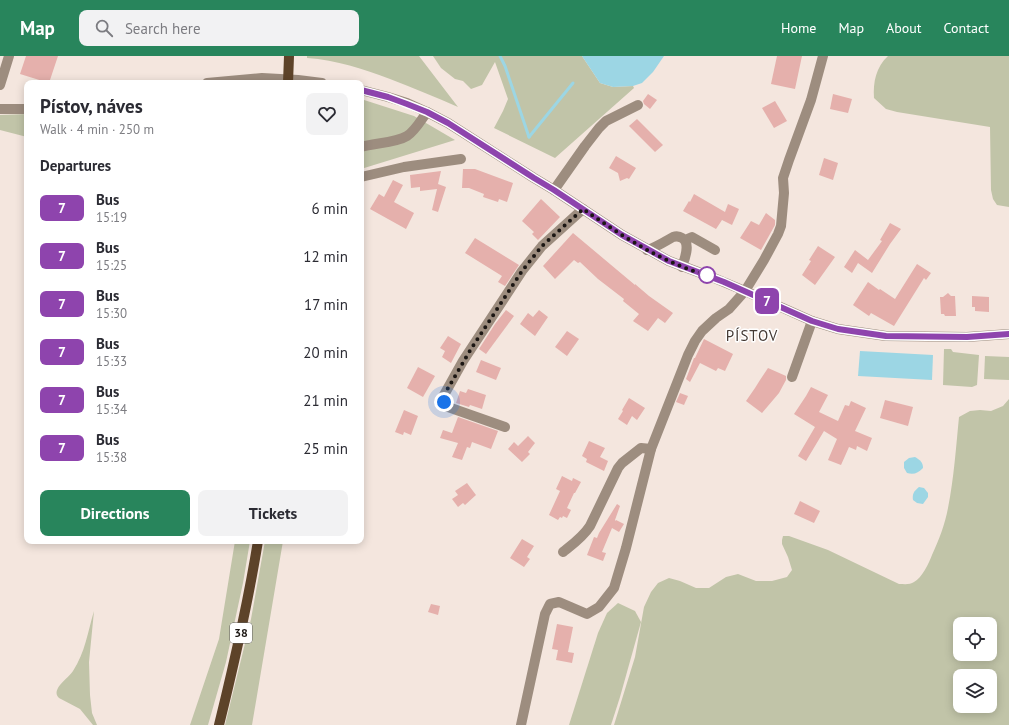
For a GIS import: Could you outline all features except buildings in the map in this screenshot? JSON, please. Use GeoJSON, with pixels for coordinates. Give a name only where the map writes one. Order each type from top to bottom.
{"type":"FeatureCollection","features":[{"type":"Feature","properties":{"kind":"main road"},"geometry":{"type":"LineString","coordinates":[[288,56],[288,80]]}},
{"type":"Feature","properties":{"kind":"main road","name":"38"},"geometry":{"type":"LineString","coordinates":[[219,725],[235,663],[250,591],[258,544]]}},
{"type":"Feature","properties":{"kind":"street"},"geometry":{"type":"LineString","coordinates":[[1,78],[9,56]]}},
{"type":"Feature","properties":{"kind":"street"},"geometry":{"type":"LineString","coordinates":[[520,725],[545,614],[550,604],[559,602],[586,614],[599,607],[614,588],[626,548],[651,449],[688,355],[702,331],[716,318],[729,309],[745,291],[778,234],[781,226],[784,194],[783,178],[811,100],[823,56]]}},
{"type":"Feature","properties":{"kind":"street"},"geometry":{"type":"LineString","coordinates":[[240,80],[262,78],[298,80]]}},
{"type":"Feature","properties":{"kind":"street"},"geometry":{"type":"LineString","coordinates":[[364,91],[388,97],[427,112],[448,123],[647,250],[682,267],[714,278],[812,321],[838,329],[886,336],[967,337],[1009,334]]}},
{"type":"Feature","properties":{"kind":"street"},"geometry":{"type":"LineString","coordinates":[[554,190],[599,128],[606,121],[638,105]]}},
{"type":"Feature","properties":{"kind":"street"},"geometry":{"type":"LineString","coordinates":[[0,109],[24,109]]}},
{"type":"Feature","properties":{"kind":"street"},"geometry":{"type":"LineString","coordinates":[[364,146],[397,140],[407,136],[415,129],[427,112]]}},
{"type":"Feature","properties":{"kind":"street"},"geometry":{"type":"LineString","coordinates":[[364,176],[404,167],[461,159]]}},
{"type":"Feature","properties":{"kind":"street"},"geometry":{"type":"LineString","coordinates":[[505,427],[448,407],[444,402],[444,395],[471,349],[522,271],[542,246],[583,209]]}},
{"type":"Feature","properties":{"kind":"street"},"geometry":{"type":"LineString","coordinates":[[647,250],[674,237],[680,236],[685,240],[687,245],[686,255],[682,267]]}},
{"type":"Feature","properties":{"kind":"street"},"geometry":{"type":"LineString","coordinates":[[685,240],[692,237],[715,250]]}},
{"type":"Feature","properties":{"kind":"street"},"geometry":{"type":"LineString","coordinates":[[792,377],[812,321]]}},
{"type":"Feature","properties":{"kind":"street"},"geometry":{"type":"LineString","coordinates":[[563,552],[585,534],[618,468],[622,463],[641,448],[651,449]]}},
{"type":"Feature","properties":{"kind":"green space"},"geometry":{"type":"Polygon","coordinates":[[[307,56],[419,56],[458,107],[416,89],[370,72],[339,63],[307,58],[307,56]]]}},
{"type":"Feature","properties":{"kind":"green space"},"geometry":{"type":"Polygon","coordinates":[[[433,56],[582,56],[600,83],[613,87],[633,86],[634,88],[555,158],[494,128],[508,99],[495,62],[482,85],[471,89],[463,81],[455,79],[441,68],[433,56]]]}},
{"type":"Feature","properties":{"kind":"green space"},"geometry":{"type":"Polygon","coordinates":[[[888,56],[1009,56],[1009,207],[997,205],[993,199],[991,190],[990,127],[897,112],[886,109],[874,98],[876,75],[884,60],[888,56]]]}},
{"type":"Feature","properties":{"kind":"green space"},"geometry":{"type":"Polygon","coordinates":[[[364,100],[414,116],[455,140],[364,168],[364,100]]]}},
{"type":"Feature","properties":{"kind":"green space"},"geometry":{"type":"Polygon","coordinates":[[[24,114],[24,136],[0,130],[0,115],[24,114]]]}},
{"type":"Feature","properties":{"kind":"green space"},"geometry":{"type":"Polygon","coordinates":[[[944,349],[951,349],[953,352],[979,355],[977,385],[972,387],[943,385],[944,349]]]}},
{"type":"Feature","properties":{"kind":"green space"},"geometry":{"type":"Polygon","coordinates":[[[985,356],[1009,357],[1009,380],[984,379],[985,356]]]}},
{"type":"Feature","properties":{"kind":"green space"},"geometry":{"type":"Polygon","coordinates":[[[1009,399],[1009,725],[614,725],[635,657],[644,607],[651,592],[658,583],[669,578],[696,588],[709,588],[726,577],[738,574],[756,581],[772,581],[787,577],[792,570],[782,544],[783,536],[789,536],[828,550],[899,584],[912,583],[917,580],[927,566],[945,520],[952,485],[959,417],[970,411],[991,411],[1003,406],[1009,399]]]}},
{"type":"Feature","properties":{"kind":"green space"},"geometry":{"type":"Polygon","coordinates":[[[235,544],[250,544],[243,583],[226,662],[208,725],[190,725],[219,639],[235,544]]]}},
{"type":"Feature","properties":{"kind":"green space"},"geometry":{"type":"Polygon","coordinates":[[[264,544],[282,544],[252,725],[225,725],[251,619],[264,544]]]}},
{"type":"Feature","properties":{"kind":"green space"},"geometry":{"type":"Polygon","coordinates":[[[618,603],[635,611],[641,622],[611,725],[569,725],[598,633],[607,613],[618,603]]]}},
{"type":"Feature","properties":{"kind":"green space"},"geometry":{"type":"Polygon","coordinates":[[[94,611],[89,662],[92,713],[97,725],[93,725],[80,709],[59,698],[57,695],[58,687],[71,674],[77,664],[86,642],[94,611]]]}},
{"type":"Feature","properties":{"kind":"water"},"geometry":{"type":"Polygon","coordinates":[[[582,56],[664,56],[653,72],[642,83],[633,86],[613,87],[600,83],[582,56]]]}},
{"type":"Feature","properties":{"kind":"water"},"geometry":{"type":"Polygon","coordinates":[[[860,351],[933,355],[932,380],[858,376],[860,351]]]}},
{"type":"Feature","properties":{"kind":"water"},"geometry":{"type":"Polygon","coordinates":[[[915,457],[921,461],[923,468],[916,473],[907,473],[904,468],[904,462],[909,458],[915,457]]]}},
{"type":"Feature","properties":{"kind":"water"},"geometry":{"type":"Polygon","coordinates":[[[919,487],[924,488],[928,493],[928,497],[923,504],[917,503],[913,500],[914,493],[919,487]]]}},
{"type":"Feature","properties":{"kind":"waterway"},"geometry":{"type":"LineString","coordinates":[[500,56],[505,66],[529,137]]}},
{"type":"Feature","properties":{"kind":"waterway"},"geometry":{"type":"LineString","coordinates":[[529,137],[573,83]]}},
{"type":"Feature","properties":{"kind":"bus line","name":"7"},"geometry":{"type":"LineString","coordinates":[[364,91],[407,104],[448,123],[622,235],[669,261],[724,282],[812,321],[838,329],[886,336],[967,337],[1009,334]]}},
{"type":"Feature","properties":{"kind":"district","name":"PÍSTOV"},"geometry":{"type":"Point","coordinates":[752,336]}},
{"type":"Feature","properties":{"kind":"route"},"geometry":{"type":"LineString","coordinates":[[444,402],[444,395],[463,361],[522,271],[542,246],[583,209],[622,235],[669,261],[707,275]]}}]}
